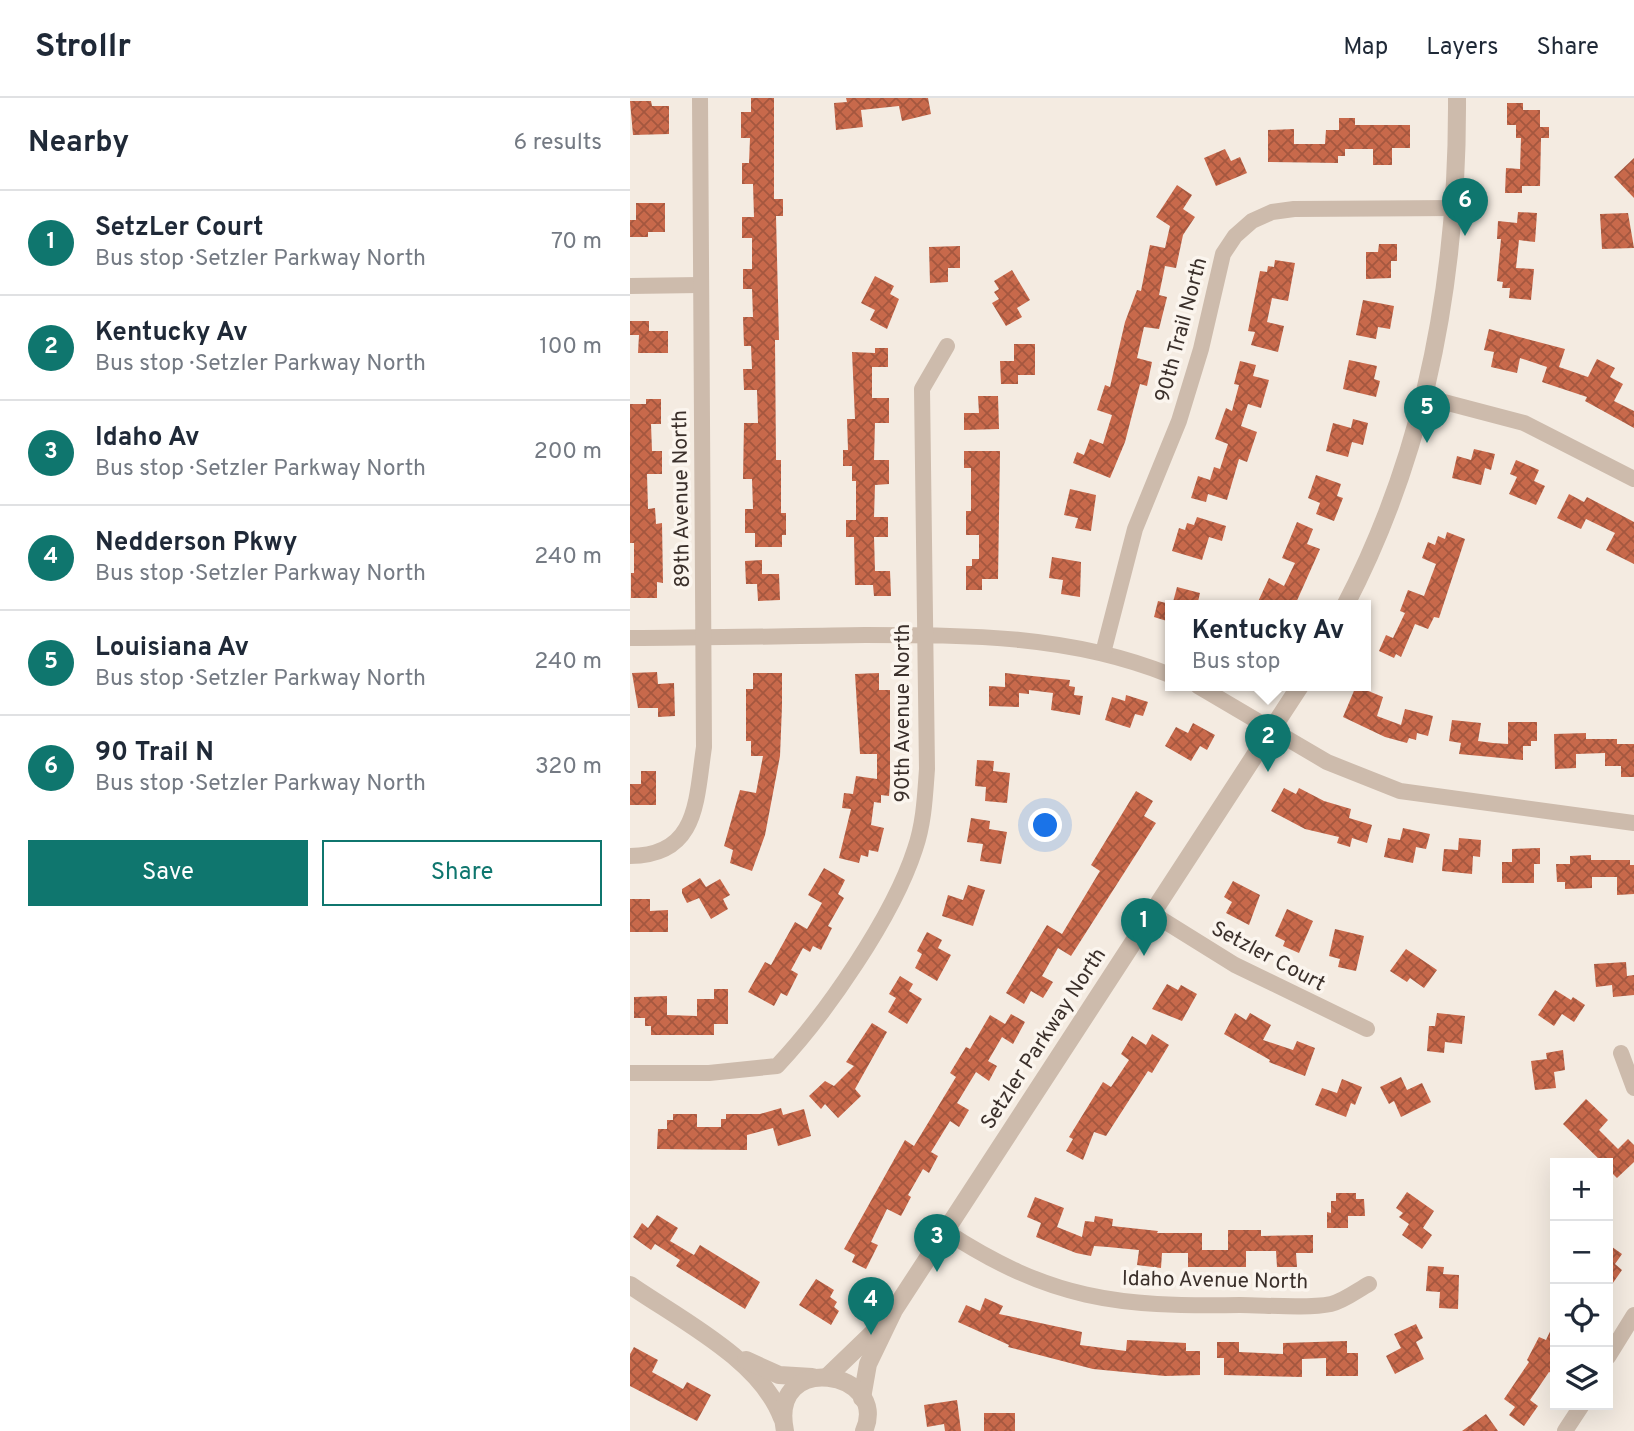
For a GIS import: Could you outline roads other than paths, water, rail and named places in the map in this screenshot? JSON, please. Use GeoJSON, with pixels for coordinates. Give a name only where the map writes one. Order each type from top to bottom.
{"type":"FeatureCollection","features":[{"type":"Feature","properties":{"kind":"street","name":"89th Avenue North"},"geometry":{"type":"LineString","coordinates":[[630,856],[664,852],[678,842],[687,827],[698,788],[704,747],[700,98]]}},
{"type":"Feature","properties":{"kind":"street"},"geometry":{"type":"LineString","coordinates":[[1348,600],[1388,511],[1425,397],[1447,284],[1455,208],[1457,98]]}},
{"type":"Feature","properties":{"kind":"street","name":"90th Trail North"},"geometry":{"type":"LineString","coordinates":[[1103,653],[1135,529],[1179,421],[1201,349],[1220,264],[1236,236],[1252,221],[1272,212],[1294,209],[1455,208]]}},
{"type":"Feature","properties":{"kind":"street"},"geometry":{"type":"LineString","coordinates":[[630,286],[700,285]]}},
{"type":"Feature","properties":{"kind":"street","name":"90th Avenue North"},"geometry":{"type":"LineString","coordinates":[[630,1073],[709,1073],[776,1066],[820,1016],[902,884],[916,848],[925,810],[927,769],[922,389],[947,346]]}},
{"type":"Feature","properties":{"kind":"street"},"geometry":{"type":"LineString","coordinates":[[1425,397],[1524,423],[1634,479]]}},
{"type":"Feature","properties":{"kind":"street"},"geometry":{"type":"LineString","coordinates":[[630,638],[925,635],[1031,639],[1103,653],[1165,673]]}},
{"type":"Feature","properties":{"kind":"street"},"geometry":{"type":"LineString","coordinates":[[1207,691],[1327,762],[1400,791],[1634,823]]}},
{"type":"Feature","properties":{"kind":"street","name":"Setzler Parkway North"},"geometry":{"type":"LineString","coordinates":[[867,1429],[862,1398],[868,1364],[894,1310],[1297,691]]}},
{"type":"Feature","properties":{"kind":"street","name":"Setzler Court"},"geometry":{"type":"LineString","coordinates":[[1153,914],[1235,965],[1367,1029]]}},
{"type":"Feature","properties":{"kind":"street"},"geometry":{"type":"LineString","coordinates":[[1621,1053],[1634,1088]]}},
{"type":"Feature","properties":{"kind":"street","name":"Idaho Avenue North"},"geometry":{"type":"LineString","coordinates":[[945,1231],[986,1258],[1030,1279],[1076,1294],[1124,1303],[1172,1306],[1332,1304],[1369,1284]]}},
{"type":"Feature","properties":{"kind":"street"},"geometry":{"type":"LineString","coordinates":[[630,1285],[727,1351],[766,1386],[776,1399],[783,1424]]}},
{"type":"Feature","properties":{"kind":"street","name":"Setzler Parkway North"},"geometry":{"type":"LineString","coordinates":[[783,1424],[787,1397],[796,1386],[820,1376],[859,1349],[894,1310]]}},
{"type":"Feature","properties":{"kind":"street"},"geometry":{"type":"LineString","coordinates":[[1613,1349],[1634,1315]]}},
{"type":"Feature","properties":{"kind":"street"},"geometry":{"type":"LineString","coordinates":[[727,1351],[779,1375],[842,1379],[862,1398]]}},
{"type":"Feature","properties":{"kind":"street"},"geometry":{"type":"LineString","coordinates":[[1565,1431],[1579,1410]]}},
{"type":"Feature","properties":{"kind":"place","name":"90 Trail N"},"geometry":{"type":"Point","coordinates":[1465,236]}},
{"type":"Feature","properties":{"kind":"place","name":"Louisiana Av"},"geometry":{"type":"Point","coordinates":[1427,443]}},
{"type":"Feature","properties":{"kind":"place","name":"Kentucky Av"},"geometry":{"type":"Point","coordinates":[1268,772]}},
{"type":"Feature","properties":{"kind":"place","name":"SetzLer Court"},"geometry":{"type":"Point","coordinates":[1144,956]}},
{"type":"Feature","properties":{"kind":"place","name":"Idaho Av"},"geometry":{"type":"Point","coordinates":[937,1272]}},
{"type":"Feature","properties":{"kind":"place","name":"Nedderson Pkwy"},"geometry":{"type":"Point","coordinates":[871,1335]}}]}
